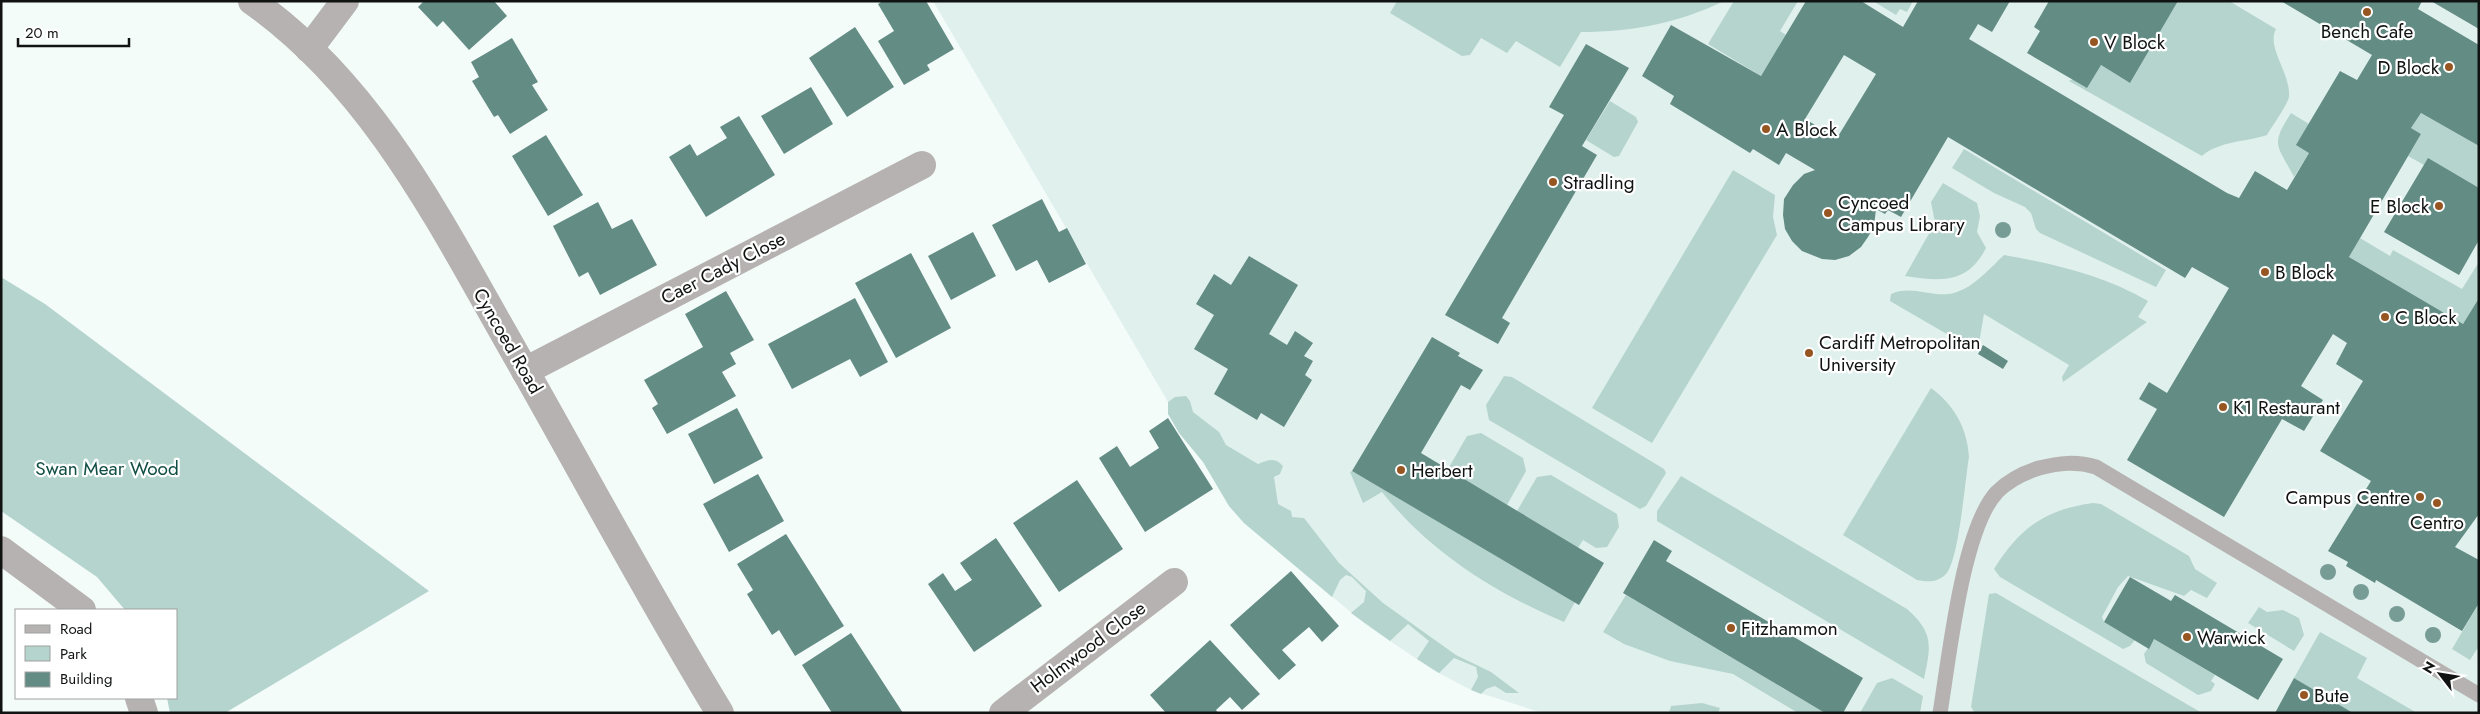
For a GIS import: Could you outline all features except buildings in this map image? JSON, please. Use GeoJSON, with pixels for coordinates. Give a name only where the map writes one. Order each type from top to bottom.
{"type":"FeatureCollection","features":[{"type":"Feature","properties":{"kind":"street","name":"Cyncoed Road"},"geometry":{"type":"LineString","coordinates":[[252,1],[309,49],[347,88],[395,148],[525,371],[658,610],[720,713]]}},
{"type":"Feature","properties":{"kind":"street"},"geometry":{"type":"LineString","coordinates":[[309,49],[345,1]]}},
{"type":"Feature","properties":{"kind":"street","name":"Caer Cady Close"},"geometry":{"type":"LineString","coordinates":[[525,371],[922,165]]}},
{"type":"Feature","properties":{"kind":"street"},"geometry":{"type":"LineString","coordinates":[[1,550],[81,609]]}},
{"type":"Feature","properties":{"kind":"street","name":"Holmwood Close"},"geometry":{"type":"LineString","coordinates":[[1003,713],[1174,582]]}},
{"type":"Feature","properties":{"kind":"street"},"geometry":{"type":"LineString","coordinates":[[139,699],[144,713]]}},
{"type":"Feature","properties":{"kind":"lane"},"geometry":{"type":"LineString","coordinates":[[1940,713],[1974,533],[1984,511],[1996,493],[2011,480],[2025,473],[2063,463],[2082,463],[2096,468],[2479,695]]}},
{"type":"Feature","properties":{"kind":"shaded area","name":"Cardiff Metropolitan University"},"geometry":{"type":"Polygon","coordinates":[[[933,1],[2479,1],[2479,713],[1542,713],[1471,690],[1433,670],[1365,624],[1244,523],[1229,506],[933,1]]]}},
{"type":"Feature","properties":{"kind":"green space"},"geometry":{"type":"Polygon","coordinates":[[[1397,1],[1724,1],[1690,15],[1655,25],[1600,32],[1581,32],[1560,67],[1516,41],[1507,53],[1481,38],[1470,55],[1462,56],[1390,13],[1397,1]]]}},
{"type":"Feature","properties":{"kind":"green space"},"geometry":{"type":"Polygon","coordinates":[[[1734,1],[1798,1],[1780,31],[1786,35],[1761,76],[1708,44],[1734,1]]]}},
{"type":"Feature","properties":{"kind":"green space"},"geometry":{"type":"Polygon","coordinates":[[[1873,1],[1913,1],[1907,12],[1900,9],[1896,15],[1873,1]]]}},
{"type":"Feature","properties":{"kind":"green space"},"geometry":{"type":"Polygon","coordinates":[[[2178,1],[2229,1],[2276,29],[2274,44],[2289,88],[2289,97],[2267,135],[2216,147],[2202,156],[2069,81],[2101,65],[2130,83],[2178,1]]]}},
{"type":"Feature","properties":{"kind":"green space"},"geometry":{"type":"Polygon","coordinates":[[[1610,101],[1636,117],[1638,122],[1619,156],[1614,157],[1586,140],[1610,101]]]}},
{"type":"Feature","properties":{"kind":"green space"},"geometry":{"type":"Polygon","coordinates":[[[2291,113],[2309,124],[2309,153],[2294,177],[2278,145],[2280,132],[2291,113]]]}},
{"type":"Feature","properties":{"kind":"green space"},"geometry":{"type":"Polygon","coordinates":[[[2421,113],[2479,146],[2479,188],[2424,165],[2408,156],[2421,134],[2411,128],[2421,113]]]}},
{"type":"Feature","properties":{"kind":"green space"},"geometry":{"type":"Polygon","coordinates":[[[1964,149],[2166,270],[2156,287],[2040,233],[2036,229],[2031,213],[2025,207],[1994,193],[1952,168],[1964,149]]]}},
{"type":"Feature","properties":{"kind":"green space"},"geometry":{"type":"Polygon","coordinates":[[[1733,170],[1775,195],[1773,217],[1777,235],[1652,443],[1592,408],[1733,170]]]}},
{"type":"Feature","properties":{"kind":"green space"},"geometry":{"type":"Polygon","coordinates":[[[1943,183],[1977,203],[1980,216],[1977,232],[1986,248],[1970,269],[1951,278],[1930,279],[1905,276],[1935,223],[1931,202],[1943,183]]]}},
{"type":"Feature","properties":{"kind":"green space"},"geometry":{"type":"Polygon","coordinates":[[[2360,238],[2390,256],[2393,250],[2462,289],[2479,262],[2479,298],[2463,324],[2349,257],[2360,238]]]}},
{"type":"Feature","properties":{"kind":"green space"},"geometry":{"type":"Polygon","coordinates":[[[2004,255],[2041,262],[2096,277],[2114,284],[2148,301],[2138,317],[2147,322],[2063,382],[2062,377],[2069,365],[1984,314],[1979,343],[1969,337],[1964,344],[1890,301],[1891,294],[1898,291],[1948,294],[1964,289],[1979,279],[2004,255]]]}},
{"type":"Feature","properties":{"kind":"green space","name":"Swan Mear Wood"},"geometry":{"type":"Polygon","coordinates":[[[1,277],[45,304],[429,591],[225,713],[170,713],[167,699],[178,699],[178,609],[124,609],[97,577],[1,511],[1,277]]]}},
{"type":"Feature","properties":{"kind":"green space"},"geometry":{"type":"Polygon","coordinates":[[[1504,376],[1512,377],[1664,469],[1666,473],[1646,506],[1640,509],[1489,420],[1486,405],[1504,376]]]}},
{"type":"Feature","properties":{"kind":"green space"},"geometry":{"type":"Polygon","coordinates":[[[1931,388],[1953,409],[1958,418],[1968,446],[1969,457],[1961,519],[1951,566],[1943,577],[1929,581],[1917,580],[1843,535],[1931,388]]]}},
{"type":"Feature","properties":{"kind":"green space"},"geometry":{"type":"Polygon","coordinates":[[[1186,396],[1190,401],[1193,412],[1219,432],[1226,445],[1258,464],[1274,460],[1283,466],[1280,474],[1274,477],[1278,504],[1291,511],[1292,517],[1304,518],[1339,563],[1383,603],[1456,655],[1491,672],[1519,693],[1506,693],[1495,686],[1486,689],[1481,694],[1471,690],[1478,677],[1476,667],[1454,658],[1439,673],[1417,659],[1429,641],[1408,624],[1390,641],[1351,613],[1364,602],[1366,591],[1352,577],[1346,575],[1340,580],[1332,597],[1244,523],[1229,506],[1203,462],[1179,433],[1168,414],[1168,402],[1175,397],[1186,396]]]}},
{"type":"Feature","properties":{"kind":"green space"},"geometry":{"type":"Polygon","coordinates":[[[1481,433],[1523,458],[1526,471],[1507,505],[1448,469],[1467,436],[1481,433]]]}},
{"type":"Feature","properties":{"kind":"green space"},"geometry":{"type":"Polygon","coordinates":[[[1352,471],[1575,602],[1564,622],[1512,597],[1464,568],[1421,533],[1382,492],[1363,503],[1350,472],[1352,471]]]}},
{"type":"Feature","properties":{"kind":"green space"},"geometry":{"type":"Polygon","coordinates":[[[1551,475],[1617,514],[1619,527],[1607,547],[1596,548],[1583,540],[1578,548],[1517,511],[1537,477],[1551,475]]]}},
{"type":"Feature","properties":{"kind":"green space"},"geometry":{"type":"Polygon","coordinates":[[[1681,476],[1907,609],[1922,625],[1928,641],[1929,649],[1924,679],[1657,521],[1657,511],[1681,476]]]}},
{"type":"Feature","properties":{"kind":"green space"},"geometry":{"type":"Polygon","coordinates":[[[2093,503],[2101,504],[2189,556],[2195,569],[2217,583],[2207,598],[2191,590],[2184,596],[2128,576],[2118,587],[2102,617],[2104,622],[2135,640],[2130,646],[2123,649],[2000,577],[1994,569],[2014,542],[2035,523],[2061,510],[2093,503]]]}},
{"type":"Feature","properties":{"kind":"green space"},"geometry":{"type":"Polygon","coordinates":[[[1996,593],[2202,713],[1975,713],[1971,707],[1989,594],[1996,593]]]}},
{"type":"Feature","properties":{"kind":"green space"},"geometry":{"type":"Polygon","coordinates":[[[1626,595],[1825,713],[1798,713],[1733,674],[1670,661],[1624,644],[1603,632],[1626,595]]]}},
{"type":"Feature","properties":{"kind":"green space"},"geometry":{"type":"Polygon","coordinates":[[[2479,603],[2479,646],[2470,660],[2452,649],[2479,603]]]}},
{"type":"Feature","properties":{"kind":"green space"},"geometry":{"type":"Polygon","coordinates":[[[2259,607],[2267,612],[2283,610],[2299,618],[2304,635],[2294,651],[2248,623],[2259,607]]]}},
{"type":"Feature","properties":{"kind":"green space"},"geometry":{"type":"Polygon","coordinates":[[[2320,632],[2367,658],[2357,678],[2417,713],[2353,713],[2294,678],[2320,632]]]}},
{"type":"Feature","properties":{"kind":"green space"},"geometry":{"type":"Polygon","coordinates":[[[2154,639],[2215,675],[2211,681],[2215,684],[2211,691],[2198,695],[2146,663],[2144,654],[2154,639]]]}},
{"type":"Feature","properties":{"kind":"green space"},"geometry":{"type":"Polygon","coordinates":[[[1892,678],[1923,696],[1920,713],[1860,713],[1877,683],[1892,678]]]}},
{"type":"Feature","properties":{"kind":"green space"},"geometry":{"type":"Polygon","coordinates":[[[1702,703],[1720,708],[1718,713],[1669,713],[1671,706],[1702,703]]]}},
{"type":"Feature","properties":{"kind":"place","name":"Bench Cafe"},"geometry":{"type":"Point","coordinates":[2367,12]}},
{"type":"Feature","properties":{"kind":"place","name":"V Block"},"geometry":{"type":"Point","coordinates":[2094,42]}},
{"type":"Feature","properties":{"kind":"place","name":"D Block"},"geometry":{"type":"Point","coordinates":[2449,67]}},
{"type":"Feature","properties":{"kind":"place","name":"A Block"},"geometry":{"type":"Point","coordinates":[1766,129]}},
{"type":"Feature","properties":{"kind":"place","name":"Stradling"},"geometry":{"type":"Point","coordinates":[1553,182]}},
{"type":"Feature","properties":{"kind":"place","name":"E Block"},"geometry":{"type":"Point","coordinates":[2439,206]}},
{"type":"Feature","properties":{"kind":"place","name":"Cyncoed Campus Library"},"geometry":{"type":"Point","coordinates":[1828,213]}},
{"type":"Feature","properties":{"kind":"place","name":"B Block"},"geometry":{"type":"Point","coordinates":[2265,272]}},
{"type":"Feature","properties":{"kind":"place","name":"C Block"},"geometry":{"type":"Point","coordinates":[2385,317]}},
{"type":"Feature","properties":{"kind":"place","name":"Cardiff Metropolitan University"},"geometry":{"type":"Point","coordinates":[1809,353]}},
{"type":"Feature","properties":{"kind":"place","name":"K1 Restaurant"},"geometry":{"type":"Point","coordinates":[2223,407]}},
{"type":"Feature","properties":{"kind":"place","name":"Herbert"},"geometry":{"type":"Point","coordinates":[1401,470]}},
{"type":"Feature","properties":{"kind":"place","name":"Campus Centre"},"geometry":{"type":"Point","coordinates":[2420,497]}},
{"type":"Feature","properties":{"kind":"place","name":"Centro"},"geometry":{"type":"Point","coordinates":[2437,503]}},
{"type":"Feature","properties":{"kind":"place","name":"Fitzhammon"},"geometry":{"type":"Point","coordinates":[1731,628]}},
{"type":"Feature","properties":{"kind":"place","name":"Warwick"},"geometry":{"type":"Point","coordinates":[2187,637]}},
{"type":"Feature","properties":{"kind":"place","name":"Bute"},"geometry":{"type":"Point","coordinates":[2304,695]}}]}
